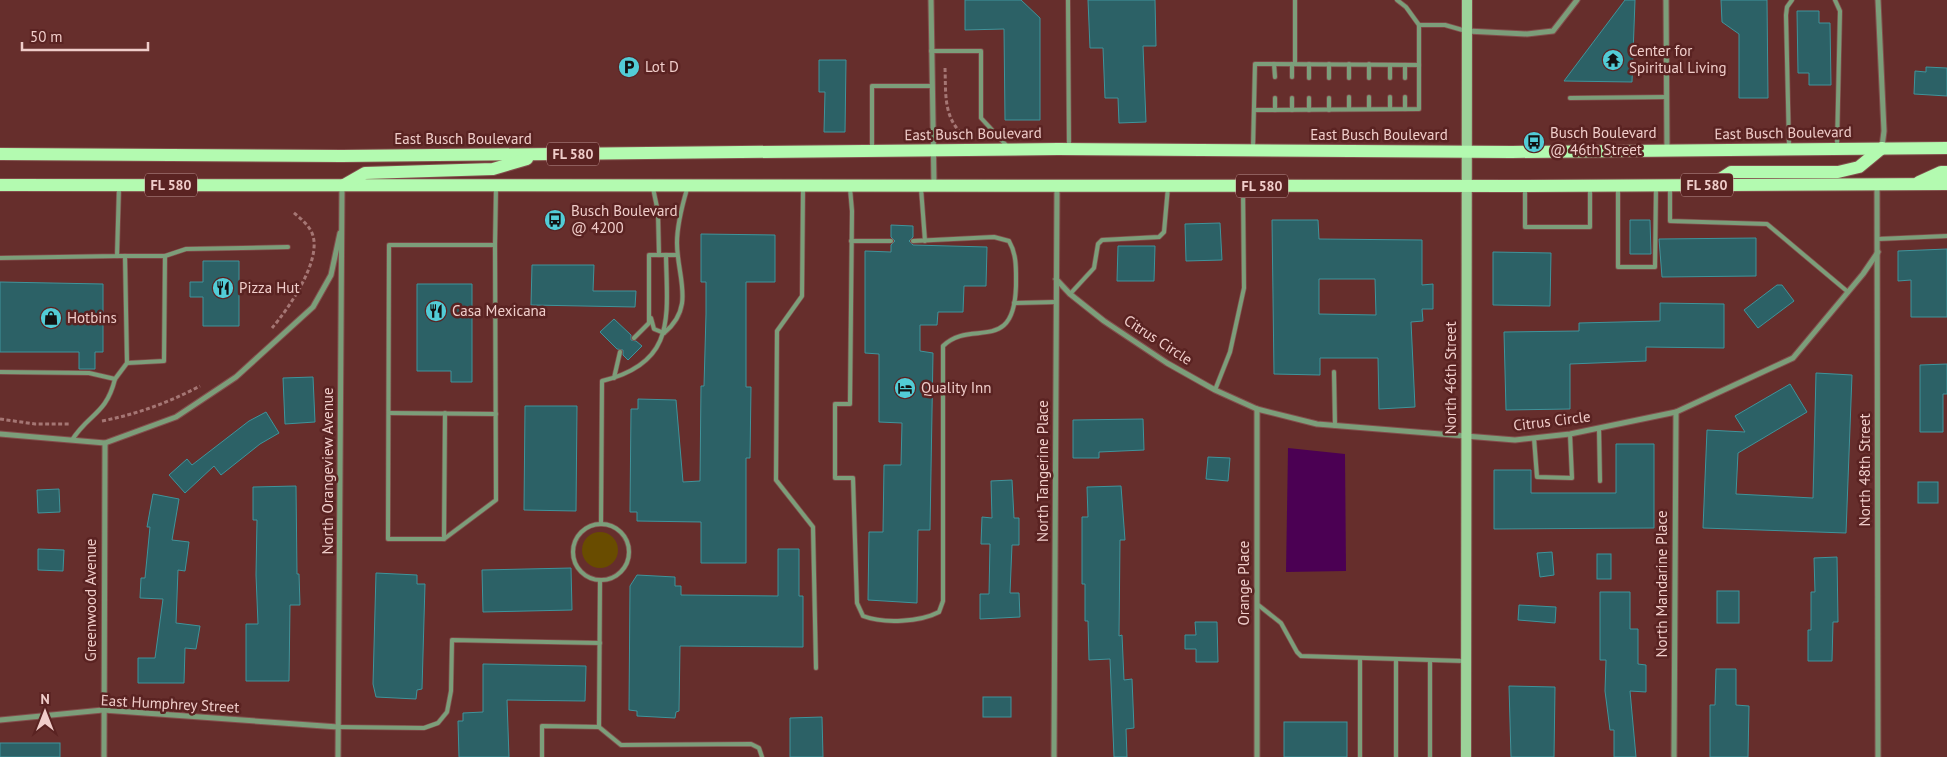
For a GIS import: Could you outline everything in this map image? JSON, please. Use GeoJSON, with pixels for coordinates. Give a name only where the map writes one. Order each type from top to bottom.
{"type":"FeatureCollection","features":[{"type":"Feature","properties":{"kind":"main road","name":"East Busch Boulevard"},"geometry":{"type":"LineString","coordinates":[[0,154],[541,154],[1011,150],[1667,152],[1837,148],[1947,148]]}},
{"type":"Feature","properties":{"kind":"main road"},"geometry":{"type":"LineString","coordinates":[[1711,185],[1732,172],[1838,172],[1860,167],[1882,148]]}},
{"type":"Feature","properties":{"kind":"main road"},"geometry":{"type":"LineString","coordinates":[[342,185],[365,173],[493,169],[541,154]]}},
{"type":"Feature","properties":{"kind":"main road"},"geometry":{"type":"LineString","coordinates":[[1914,184],[1941,172],[1947,172]]}},
{"type":"Feature","properties":{"kind":"main road","name":"FL 580"},"geometry":{"type":"LineString","coordinates":[[0,185],[1618,186],[1947,184]]}},
{"type":"Feature","properties":{"kind":"street"},"geometry":{"type":"LineString","coordinates":[[928,185],[932,152],[931,0]]}},
{"type":"Feature","properties":{"kind":"street","name":"North 46th Street"},"geometry":{"type":"LineString","coordinates":[[1466,757],[1467,0]]}},
{"type":"Feature","properties":{"kind":"street"},"geometry":{"type":"LineString","coordinates":[[1467,31],[1527,34],[1552,31],[1577,0]]}},
{"type":"Feature","properties":{"kind":"street"},"geometry":{"type":"LineString","coordinates":[[1666,0],[1667,152]]}},
{"type":"Feature","properties":{"kind":"street"},"geometry":{"type":"LineString","coordinates":[[1878,0],[1884,131],[1882,148]]}},
{"type":"Feature","properties":{"kind":"street","name":"North 48th Street"},"geometry":{"type":"LineString","coordinates":[[1877,183],[1878,757]]}},
{"type":"Feature","properties":{"kind":"street","name":"North Orangeview Avenue"},"geometry":{"type":"LineString","coordinates":[[338,757],[342,185]]}},
{"type":"Feature","properties":{"kind":"street","name":"North Tangerine Place"},"geometry":{"type":"LineString","coordinates":[[1054,757],[1058,185]]}},
{"type":"Feature","properties":{"kind":"street"},"geometry":{"type":"LineString","coordinates":[[0,434],[105,443],[176,417],[236,377],[313,307],[331,275],[342,222]]}},
{"type":"Feature","properties":{"kind":"street","name":"Citrus Circle"},"geometry":{"type":"LineString","coordinates":[[1056,279],[1070,294],[1104,321],[1167,363],[1215,390],[1257,408],[1317,424],[1516,440],[1570,434],[1676,412],[1793,358],[1848,292],[1878,252]]}},
{"type":"Feature","properties":{"kind":"street","name":"Orange Place"},"geometry":{"type":"LineString","coordinates":[[1257,408],[1257,757]]}},
{"type":"Feature","properties":{"kind":"street","name":"North Mandarine Place"},"geometry":{"type":"LineString","coordinates":[[1674,757],[1676,412]]}},
{"type":"Feature","properties":{"kind":"street","name":"Greenwood Avenue"},"geometry":{"type":"LineString","coordinates":[[104,757],[105,443]]}},
{"type":"Feature","properties":{"kind":"street","name":"East Humphrey Street"},"geometry":{"type":"LineString","coordinates":[[0,720],[103,710],[338,727]]}},
{"type":"Feature","properties":{"kind":"lane"},"geometry":{"type":"LineString","coordinates":[[1068,0],[1069,150]]}},
{"type":"Feature","properties":{"kind":"lane"},"geometry":{"type":"LineString","coordinates":[[1292,77],[1295,0]]}},
{"type":"Feature","properties":{"kind":"lane"},"geometry":{"type":"LineString","coordinates":[[1254,110],[1419,109],[1419,25],[1406,8],[1396,0]]}},
{"type":"Feature","properties":{"kind":"lane"},"geometry":{"type":"LineString","coordinates":[[1789,149],[1786,15],[1787,7],[1792,0]]}},
{"type":"Feature","properties":{"kind":"lane"},"geometry":{"type":"LineString","coordinates":[[1835,0],[1840,11],[1837,148]]}},
{"type":"Feature","properties":{"kind":"lane"},"geometry":{"type":"LineString","coordinates":[[1419,25],[1445,25],[1467,31]]}},
{"type":"Feature","properties":{"kind":"lane"},"geometry":{"type":"LineString","coordinates":[[932,51],[982,51],[982,118],[1011,150]]}},
{"type":"Feature","properties":{"kind":"lane"},"geometry":{"type":"LineString","coordinates":[[1253,151],[1255,64],[1419,65]]}},
{"type":"Feature","properties":{"kind":"lane"},"geometry":{"type":"LineString","coordinates":[[1274,64],[1275,77]]}},
{"type":"Feature","properties":{"kind":"lane"},"geometry":{"type":"LineString","coordinates":[[1309,64],[1309,78]]}},
{"type":"Feature","properties":{"kind":"lane"},"geometry":{"type":"LineString","coordinates":[[1329,64],[1329,78]]}},
{"type":"Feature","properties":{"kind":"lane"},"geometry":{"type":"LineString","coordinates":[[1349,64],[1349,78]]}},
{"type":"Feature","properties":{"kind":"lane"},"geometry":{"type":"LineString","coordinates":[[1369,64],[1369,78]]}},
{"type":"Feature","properties":{"kind":"lane"},"geometry":{"type":"LineString","coordinates":[[1390,65],[1390,78]]}},
{"type":"Feature","properties":{"kind":"lane"},"geometry":{"type":"LineString","coordinates":[[1405,65],[1405,78]]}},
{"type":"Feature","properties":{"kind":"lane"},"geometry":{"type":"LineString","coordinates":[[872,152],[872,86],[932,86]]}},
{"type":"Feature","properties":{"kind":"lane"},"geometry":{"type":"LineString","coordinates":[[1570,98],[1667,96]]}},
{"type":"Feature","properties":{"kind":"lane"},"geometry":{"type":"LineString","coordinates":[[1349,97],[1349,109]]}},
{"type":"Feature","properties":{"kind":"lane"},"geometry":{"type":"LineString","coordinates":[[1369,97],[1369,109]]}},
{"type":"Feature","properties":{"kind":"lane"},"geometry":{"type":"LineString","coordinates":[[1390,97],[1390,109]]}},
{"type":"Feature","properties":{"kind":"lane"},"geometry":{"type":"LineString","coordinates":[[1405,97],[1405,109]]}},
{"type":"Feature","properties":{"kind":"lane"},"geometry":{"type":"LineString","coordinates":[[1275,98],[1275,110]]}},
{"type":"Feature","properties":{"kind":"lane"},"geometry":{"type":"LineString","coordinates":[[1292,98],[1292,110]]}},
{"type":"Feature","properties":{"kind":"lane"},"geometry":{"type":"LineString","coordinates":[[1310,98],[1310,110]]}},
{"type":"Feature","properties":{"kind":"lane"},"geometry":{"type":"LineString","coordinates":[[1329,98],[1329,110]]}},
{"type":"Feature","properties":{"kind":"lane"},"geometry":{"type":"LineString","coordinates":[[117,256],[119,185]]}},
{"type":"Feature","properties":{"kind":"lane"},"geometry":{"type":"LineString","coordinates":[[495,245],[389,245],[388,539],[444,539],[496,500],[496,185]]}},
{"type":"Feature","properties":{"kind":"lane"},"geometry":{"type":"LineString","coordinates":[[653,185],[658,212],[659,254]]}},
{"type":"Feature","properties":{"kind":"lane"},"geometry":{"type":"LineString","coordinates":[[601,524],[602,380],[614,378],[646,359],[655,350],[664,334],[677,321],[681,312],[680,271],[677,254],[680,211],[688,185]]}},
{"type":"Feature","properties":{"kind":"lane"},"geometry":{"type":"LineString","coordinates":[[803,185],[802,296],[777,331],[776,480],[813,527],[816,668]]}},
{"type":"Feature","properties":{"kind":"lane"},"geometry":{"type":"LineString","coordinates":[[850,185],[852,241],[850,404],[835,404],[835,478],[853,478],[857,603],[863,616],[875,620],[929,618],[939,612],[943,601],[943,346],[950,339],[990,332],[1007,323],[1012,314],[1014,303],[1015,252],[1008,241],[994,237],[913,241]]}},
{"type":"Feature","properties":{"kind":"lane"},"geometry":{"type":"LineString","coordinates":[[925,240],[928,185]]}},
{"type":"Feature","properties":{"kind":"lane"},"geometry":{"type":"LineString","coordinates":[[1618,186],[1618,267],[1655,267],[1656,185]]}},
{"type":"Feature","properties":{"kind":"lane"},"geometry":{"type":"LineString","coordinates":[[1670,185],[1670,221],[1767,224],[1848,292]]}},
{"type":"Feature","properties":{"kind":"lane"},"geometry":{"type":"LineString","coordinates":[[1070,294],[1094,268],[1098,244],[1102,240],[1159,237],[1164,232],[1168,186]]}},
{"type":"Feature","properties":{"kind":"lane"},"geometry":{"type":"LineString","coordinates":[[1215,390],[1230,352],[1244,288],[1243,186]]}},
{"type":"Feature","properties":{"kind":"lane"},"geometry":{"type":"LineString","coordinates":[[1525,186],[1525,227],[1590,227],[1590,186]]}},
{"type":"Feature","properties":{"kind":"lane"},"geometry":{"type":"LineString","coordinates":[[1878,238],[1947,236]]}},
{"type":"Feature","properties":{"kind":"lane"},"geometry":{"type":"LineString","coordinates":[[852,241],[891,241]]}},
{"type":"Feature","properties":{"kind":"lane"},"geometry":{"type":"LineString","coordinates":[[0,258],[165,256],[186,249],[288,247]]}},
{"type":"Feature","properties":{"kind":"lane"},"geometry":{"type":"LineString","coordinates":[[634,338],[649,323],[649,254],[677,254]]}},
{"type":"Feature","properties":{"kind":"lane"},"geometry":{"type":"LineString","coordinates":[[664,334],[667,317],[666,254]]}},
{"type":"Feature","properties":{"kind":"lane"},"geometry":{"type":"LineString","coordinates":[[72,440],[85,423],[104,406],[111,394],[115,379],[127,363],[125,256]]}},
{"type":"Feature","properties":{"kind":"lane"},"geometry":{"type":"LineString","coordinates":[[127,363],[164,361],[165,256]]}},
{"type":"Feature","properties":{"kind":"lane"},"geometry":{"type":"LineString","coordinates":[[1014,303],[1056,302]]}},
{"type":"Feature","properties":{"kind":"lane"},"geometry":{"type":"LineString","coordinates":[[650,315],[654,329],[664,334]]}},
{"type":"Feature","properties":{"kind":"lane"},"geometry":{"type":"LineString","coordinates":[[614,378],[620,352]]}},
{"type":"Feature","properties":{"kind":"lane"},"geometry":{"type":"LineString","coordinates":[[0,372],[89,373],[115,379]]}},
{"type":"Feature","properties":{"kind":"lane"},"geometry":{"type":"LineString","coordinates":[[1334,372],[1335,426]]}},
{"type":"Feature","properties":{"kind":"lane"},"geometry":{"type":"LineString","coordinates":[[389,413],[496,414]]}},
{"type":"Feature","properties":{"kind":"lane"},"geometry":{"type":"LineString","coordinates":[[444,539],[445,413]]}},
{"type":"Feature","properties":{"kind":"lane"},"geometry":{"type":"LineString","coordinates":[[1599,428],[1600,481]]}},
{"type":"Feature","properties":{"kind":"lane"},"geometry":{"type":"LineString","coordinates":[[1534,438],[1537,477],[1572,478],[1570,434]]}},
{"type":"Feature","properties":{"kind":"lane"},"geometry":{"type":"LineString","coordinates":[[601,524],[618,530],[624,536],[629,553],[628,562],[617,576],[600,580],[583,573],[577,566],[574,547],[583,531],[601,524]]}},
{"type":"Feature","properties":{"kind":"lane"},"geometry":{"type":"LineString","coordinates":[[600,580],[600,727]]}},
{"type":"Feature","properties":{"kind":"lane"},"geometry":{"type":"LineString","coordinates":[[1257,604],[1281,623],[1301,656],[1466,662]]}},
{"type":"Feature","properties":{"kind":"lane"},"geometry":{"type":"LineString","coordinates":[[338,727],[424,728],[438,723],[447,712],[451,691],[452,640],[600,643]]}},
{"type":"Feature","properties":{"kind":"lane"},"geometry":{"type":"LineString","coordinates":[[1360,659],[1360,757]]}},
{"type":"Feature","properties":{"kind":"lane"},"geometry":{"type":"LineString","coordinates":[[1396,660],[1396,757]]}},
{"type":"Feature","properties":{"kind":"lane"},"geometry":{"type":"LineString","coordinates":[[1430,661],[1430,757]]}},
{"type":"Feature","properties":{"kind":"lane"},"geometry":{"type":"LineString","coordinates":[[542,757],[542,726],[600,727],[621,745],[751,744],[758,748],[762,757]]}},
{"type":"Feature","properties":{"kind":"path"},"geometry":{"type":"LineString","coordinates":[[944,51],[948,116],[962,134]]}},
{"type":"Feature","properties":{"kind":"path"},"geometry":{"type":"LineString","coordinates":[[266,333],[288,306],[304,280],[312,259],[314,244],[312,233],[306,223],[293,212]]}},
{"type":"Feature","properties":{"kind":"path"},"geometry":{"type":"LineString","coordinates":[[0,419],[35,424],[85,423],[137,414],[167,403],[204,384]]}},
{"type":"Feature","properties":{"kind":"shaded area"},"geometry":{"type":"Polygon","coordinates":[[[1288,448],[1345,454],[1346,571],[1286,572],[1288,448]]]}},
{"type":"Feature","properties":{"kind":"shaded area"},"geometry":{"type":"Polygon","coordinates":[[[600,532],[612,538],[618,550],[612,562],[600,568],[588,562],[582,550],[588,538],[600,532]]]}},
{"type":"Feature","properties":{"kind":"building"},"geometry":{"type":"Polygon","coordinates":[[[965,0],[1021,0],[1040,18],[1040,120],[1005,120],[1004,29],[965,30],[965,0]]]}},
{"type":"Feature","properties":{"kind":"building"},"geometry":{"type":"Polygon","coordinates":[[[1088,0],[1155,0],[1156,46],[1143,46],[1146,122],[1119,123],[1118,98],[1105,98],[1103,48],[1090,48],[1088,0]]]}},
{"type":"Feature","properties":{"kind":"building"},"geometry":{"type":"Polygon","coordinates":[[[1625,0],[1635,0],[1632,82],[1564,81],[1625,0]]]}},
{"type":"Feature","properties":{"kind":"building"},"geometry":{"type":"Polygon","coordinates":[[[1721,0],[1767,0],[1768,98],[1739,98],[1739,34],[1722,22],[1721,0]]]}},
{"type":"Feature","properties":{"kind":"building"},"geometry":{"type":"Polygon","coordinates":[[[1797,11],[1819,11],[1819,23],[1830,23],[1831,85],[1809,85],[1809,73],[1798,73],[1797,11]]]}},
{"type":"Feature","properties":{"kind":"building"},"geometry":{"type":"Polygon","coordinates":[[[819,60],[846,60],[845,132],[824,132],[825,92],[819,92],[819,60]]]}},
{"type":"Feature","properties":{"kind":"building"},"geometry":{"type":"Polygon","coordinates":[[[1926,67],[1947,68],[1947,96],[1914,94],[1915,71],[1926,72],[1926,67]]]}},
{"type":"Feature","properties":{"kind":"building"},"geometry":{"type":"Polygon","coordinates":[[[1272,220],[1318,220],[1319,239],[1422,240],[1422,285],[1433,284],[1433,309],[1422,309],[1423,321],[1411,322],[1415,407],[1379,409],[1378,358],[1320,358],[1320,375],[1274,374],[1272,220]],[[1319,279],[1319,314],[1376,315],[1375,279],[1319,279]]]}},
{"type":"Feature","properties":{"kind":"building"},"geometry":{"type":"Polygon","coordinates":[[[1630,220],[1650,220],[1651,254],[1630,254],[1630,220]]]}},
{"type":"Feature","properties":{"kind":"building"},"geometry":{"type":"Polygon","coordinates":[[[1220,223],[1222,260],[1186,261],[1185,224],[1220,223]]]}},
{"type":"Feature","properties":{"kind":"building","name":"Quality Inn"},"geometry":{"type":"Polygon","coordinates":[[[891,225],[913,226],[913,237],[909,241],[913,245],[987,247],[986,286],[964,286],[963,312],[938,312],[937,325],[920,325],[920,351],[933,353],[930,530],[918,530],[917,603],[868,600],[869,532],[883,532],[884,465],[901,465],[902,423],[879,422],[879,354],[865,353],[865,251],[891,252],[891,245],[895,241],[891,237],[891,225]]]}},
{"type":"Feature","properties":{"kind":"building"},"geometry":{"type":"Polygon","coordinates":[[[701,234],[775,235],[775,282],[746,282],[746,387],[751,387],[750,458],[746,458],[746,563],[701,563],[701,522],[637,521],[637,512],[630,512],[631,409],[638,409],[638,399],[676,400],[683,482],[700,481],[701,386],[704,386],[706,314],[706,282],[701,282],[701,234]]]}},
{"type":"Feature","properties":{"kind":"building"},"geometry":{"type":"Polygon","coordinates":[[[1756,238],[1756,276],[1662,277],[1659,239],[1756,238]]]}},
{"type":"Feature","properties":{"kind":"building"},"geometry":{"type":"Polygon","coordinates":[[[1118,246],[1155,246],[1154,281],[1117,281],[1118,246]]]}},
{"type":"Feature","properties":{"kind":"building"},"geometry":{"type":"Polygon","coordinates":[[[1947,249],[1947,317],[1911,317],[1911,280],[1898,281],[1898,251],[1947,249]]]}},
{"type":"Feature","properties":{"kind":"building"},"geometry":{"type":"Polygon","coordinates":[[[1493,252],[1551,253],[1550,306],[1493,305],[1493,252]]]}},
{"type":"Feature","properties":{"kind":"building"},"geometry":{"type":"Polygon","coordinates":[[[203,261],[239,261],[239,326],[203,326],[203,297],[190,297],[190,282],[203,282],[203,261]]]}},
{"type":"Feature","properties":{"kind":"building"},"geometry":{"type":"Polygon","coordinates":[[[532,265],[594,265],[593,291],[636,291],[635,307],[531,305],[532,265]]]}},
{"type":"Feature","properties":{"kind":"building"},"geometry":{"type":"Polygon","coordinates":[[[0,282],[103,284],[103,352],[95,352],[95,369],[79,369],[79,352],[0,352],[0,282]]]}},
{"type":"Feature","properties":{"kind":"building"},"geometry":{"type":"Polygon","coordinates":[[[417,284],[472,284],[472,382],[451,382],[451,371],[417,371],[417,284]]]}},
{"type":"Feature","properties":{"kind":"building"},"geometry":{"type":"Polygon","coordinates":[[[1777,285],[1782,285],[1794,301],[1758,328],[1744,310],[1777,285]]]}},
{"type":"Feature","properties":{"kind":"building"},"geometry":{"type":"Polygon","coordinates":[[[1660,303],[1724,304],[1724,348],[1646,347],[1646,361],[1570,364],[1570,409],[1506,410],[1504,332],[1579,331],[1579,323],[1660,321],[1660,303]]]}},
{"type":"Feature","properties":{"kind":"building"},"geometry":{"type":"Polygon","coordinates":[[[614,319],[631,335],[631,340],[636,341],[642,346],[628,360],[623,355],[623,350],[617,349],[600,332],[614,319]]]}},
{"type":"Feature","properties":{"kind":"building"},"geometry":{"type":"Polygon","coordinates":[[[1947,364],[1947,394],[1943,394],[1943,432],[1920,432],[1920,365],[1947,364]]]}},
{"type":"Feature","properties":{"kind":"building"},"geometry":{"type":"Polygon","coordinates":[[[1816,373],[1852,375],[1846,533],[1703,528],[1707,430],[1745,432],[1735,416],[1790,384],[1807,412],[1738,453],[1736,494],[1813,498],[1816,373]]]}},
{"type":"Feature","properties":{"kind":"building"},"geometry":{"type":"Polygon","coordinates":[[[313,377],[315,422],[285,424],[283,378],[313,377]]]}},
{"type":"Feature","properties":{"kind":"building"},"geometry":{"type":"Polygon","coordinates":[[[525,406],[577,406],[576,511],[524,510],[525,406]]]}},
{"type":"Feature","properties":{"kind":"building"},"geometry":{"type":"Polygon","coordinates":[[[266,412],[279,433],[260,444],[221,475],[214,466],[185,493],[169,475],[187,459],[192,465],[249,421],[266,412]]]}},
{"type":"Feature","properties":{"kind":"building"},"geometry":{"type":"Polygon","coordinates":[[[1143,419],[1144,450],[1099,452],[1099,458],[1073,458],[1073,420],[1143,419]]]}},
{"type":"Feature","properties":{"kind":"building"},"geometry":{"type":"Polygon","coordinates":[[[1616,444],[1654,444],[1654,528],[1494,529],[1494,470],[1531,470],[1531,493],[1616,493],[1616,444]]]}},
{"type":"Feature","properties":{"kind":"building"},"geometry":{"type":"Polygon","coordinates":[[[1208,457],[1230,458],[1228,481],[1206,479],[1208,457]]]}},
{"type":"Feature","properties":{"kind":"building"},"geometry":{"type":"Polygon","coordinates":[[[1012,480],[1014,518],[1019,518],[1019,545],[1012,545],[1010,593],[1019,593],[1020,617],[980,619],[980,594],[989,594],[990,544],[981,544],[982,517],[992,518],[991,481],[1012,480]]]}},
{"type":"Feature","properties":{"kind":"building"},"geometry":{"type":"Polygon","coordinates":[[[1918,482],[1938,482],[1938,503],[1918,503],[1918,482]]]}},
{"type":"Feature","properties":{"kind":"building"},"geometry":{"type":"Polygon","coordinates":[[[296,486],[297,574],[299,574],[300,605],[290,605],[289,681],[246,681],[246,624],[258,624],[256,575],[257,520],[253,520],[253,487],[296,486]]]}},
{"type":"Feature","properties":{"kind":"building"},"geometry":{"type":"Polygon","coordinates":[[[1121,486],[1125,540],[1120,540],[1119,636],[1122,635],[1124,680],[1132,679],[1134,728],[1126,729],[1127,757],[1114,757],[1110,659],[1089,660],[1088,621],[1085,621],[1085,584],[1082,584],[1082,517],[1088,517],[1087,487],[1121,486]]]}},
{"type":"Feature","properties":{"kind":"building"},"geometry":{"type":"Polygon","coordinates":[[[59,489],[60,512],[38,513],[37,490],[59,489]]]}},
{"type":"Feature","properties":{"kind":"building"},"geometry":{"type":"Polygon","coordinates":[[[153,494],[179,499],[172,540],[189,542],[185,571],[178,570],[176,623],[200,626],[196,649],[185,648],[184,683],[138,683],[138,658],[155,658],[163,599],[140,598],[141,578],[145,578],[150,527],[147,527],[153,494]]]}},
{"type":"Feature","properties":{"kind":"building"},"geometry":{"type":"Polygon","coordinates":[[[38,549],[64,550],[63,571],[38,570],[38,549]]]}},
{"type":"Feature","properties":{"kind":"building"},"geometry":{"type":"Polygon","coordinates":[[[778,549],[799,549],[799,596],[803,596],[803,647],[680,646],[679,711],[676,712],[675,718],[637,716],[637,711],[629,710],[630,586],[637,575],[675,577],[675,586],[681,586],[681,595],[778,596],[778,549]]]}},
{"type":"Feature","properties":{"kind":"building"},"geometry":{"type":"Polygon","coordinates":[[[1552,552],[1554,575],[1540,577],[1537,553],[1552,552]]]}},
{"type":"Feature","properties":{"kind":"building"},"geometry":{"type":"Polygon","coordinates":[[[1597,554],[1611,554],[1611,579],[1597,579],[1597,554]]]}},
{"type":"Feature","properties":{"kind":"building"},"geometry":{"type":"Polygon","coordinates":[[[1837,557],[1838,622],[1833,622],[1832,661],[1808,661],[1808,630],[1811,630],[1811,592],[1815,592],[1814,558],[1837,557]]]}},
{"type":"Feature","properties":{"kind":"building"},"geometry":{"type":"Polygon","coordinates":[[[571,568],[572,610],[483,612],[482,570],[571,568]]]}},
{"type":"Feature","properties":{"kind":"building"},"geometry":{"type":"Polygon","coordinates":[[[376,573],[417,575],[417,584],[425,584],[422,689],[417,690],[416,699],[376,697],[373,684],[376,573]]]}},
{"type":"Feature","properties":{"kind":"building"},"geometry":{"type":"Polygon","coordinates":[[[1717,591],[1739,591],[1739,623],[1717,623],[1717,591]]]}},
{"type":"Feature","properties":{"kind":"building"},"geometry":{"type":"Polygon","coordinates":[[[1600,592],[1630,592],[1630,629],[1638,629],[1638,664],[1646,665],[1646,692],[1630,691],[1636,757],[1614,757],[1614,730],[1610,730],[1605,691],[1606,660],[1600,660],[1600,592]]]}},
{"type":"Feature","properties":{"kind":"building"},"geometry":{"type":"Polygon","coordinates":[[[1519,605],[1556,607],[1555,623],[1518,620],[1519,605]]]}},
{"type":"Feature","properties":{"kind":"building"},"geometry":{"type":"Polygon","coordinates":[[[1195,622],[1217,622],[1218,662],[1196,662],[1196,649],[1185,649],[1185,635],[1196,635],[1195,622]]]}},
{"type":"Feature","properties":{"kind":"building"},"geometry":{"type":"Polygon","coordinates":[[[483,664],[586,666],[585,701],[507,700],[509,757],[459,757],[458,721],[463,721],[463,713],[483,712],[483,664]]]}},
{"type":"Feature","properties":{"kind":"building"},"geometry":{"type":"Polygon","coordinates":[[[1716,669],[1736,669],[1736,705],[1749,706],[1748,757],[1710,757],[1710,705],[1715,705],[1716,669]]]}},
{"type":"Feature","properties":{"kind":"building"},"geometry":{"type":"Polygon","coordinates":[[[1509,686],[1555,687],[1554,757],[1511,757],[1509,686]]]}},
{"type":"Feature","properties":{"kind":"building"},"geometry":{"type":"Polygon","coordinates":[[[983,697],[1011,697],[1011,717],[983,717],[983,697]]]}},
{"type":"Feature","properties":{"kind":"building"},"geometry":{"type":"Polygon","coordinates":[[[822,717],[823,757],[790,757],[790,718],[822,717]]]}},
{"type":"Feature","properties":{"kind":"building"},"geometry":{"type":"Polygon","coordinates":[[[1284,722],[1347,722],[1347,757],[1284,757],[1284,722]]]}},
{"type":"Feature","properties":{"kind":"building"},"geometry":{"type":"Polygon","coordinates":[[[0,743],[60,743],[60,757],[0,757],[0,743]]]}},
{"type":"Feature","properties":{"kind":"place","name":"Center for Spiritual Living"},"geometry":{"type":"Point","coordinates":[1613,60]}},
{"type":"Feature","properties":{"kind":"place","name":"Lot D"},"geometry":{"type":"Point","coordinates":[629,67]}},
{"type":"Feature","properties":{"kind":"place","name":"Busch Boulevard @ 46th Street"},"geometry":{"type":"Point","coordinates":[1534,142]}},
{"type":"Feature","properties":{"kind":"place","name":"Busch Boulevard @ 4200"},"geometry":{"type":"Point","coordinates":[555,220]}},
{"type":"Feature","properties":{"kind":"place","name":"Pizza Hut"},"geometry":{"type":"Point","coordinates":[223,288]}},
{"type":"Feature","properties":{"kind":"place","name":"Casa Mexicana"},"geometry":{"type":"Point","coordinates":[436,311]}},
{"type":"Feature","properties":{"kind":"place","name":"Hotbins"},"geometry":{"type":"Point","coordinates":[51,318]}},
{"type":"Feature","properties":{"kind":"place","name":"Quality Inn"},"geometry":{"type":"Point","coordinates":[905,388]}}]}
